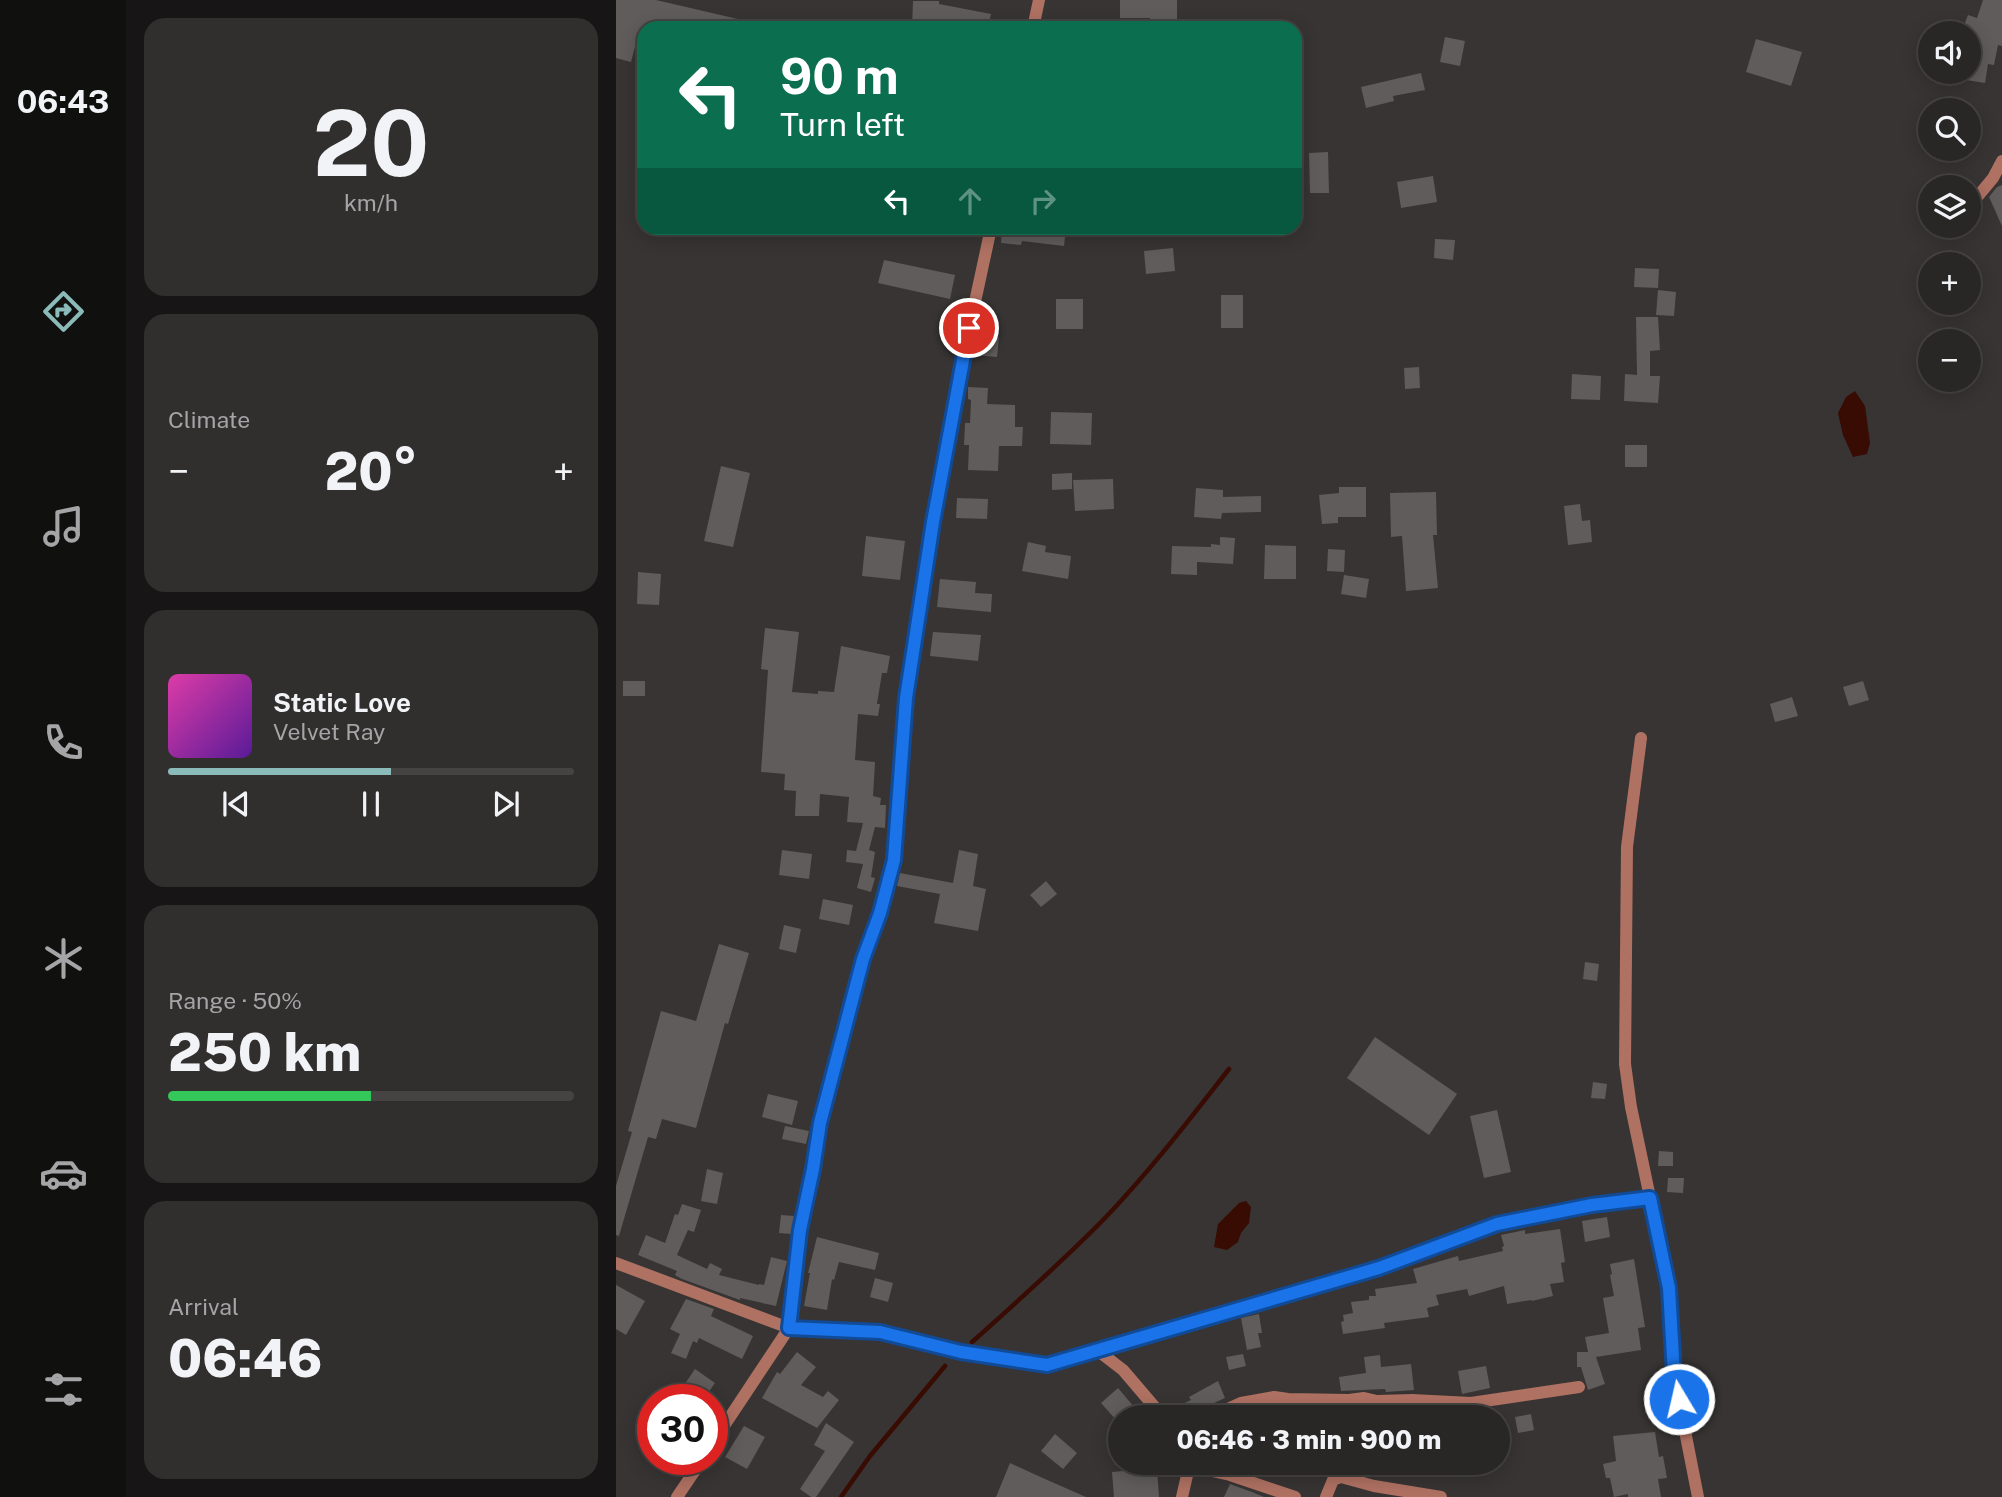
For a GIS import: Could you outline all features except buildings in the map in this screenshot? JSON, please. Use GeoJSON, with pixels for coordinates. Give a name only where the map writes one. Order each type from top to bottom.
{"type":"FeatureCollection","features":[{"type":"Feature","properties":{"kind":"street"},"geometry":{"type":"LineString","coordinates":[[1034,21],[1039,0]]}},
{"type":"Feature","properties":{"kind":"street"},"geometry":{"type":"LineString","coordinates":[[1981,192],[1993,178],[2002,161]]}},
{"type":"Feature","properties":{"kind":"street"},"geometry":{"type":"LineString","coordinates":[[728,1420],[789,1328],[800,1230],[820,1123],[863,959],[880,913],[894,860],[906,698],[931,536],[989,235]]}},
{"type":"Feature","properties":{"kind":"street"},"geometry":{"type":"LineString","coordinates":[[1641,738],[1627,847],[1625,1064],[1631,1107],[1669,1288],[1674,1375],[1699,1497]]}},
{"type":"Feature","properties":{"kind":"street"},"geometry":{"type":"LineString","coordinates":[[616,1263],[789,1328],[880,1332],[961,1352],[1047,1365],[1379,1268],[1497,1224],[1592,1205],[1650,1198]]}},
{"type":"Feature","properties":{"kind":"street"},"geometry":{"type":"LineString","coordinates":[[1097,1350],[1124,1370],[1153,1405]]}},
{"type":"Feature","properties":{"kind":"street"},"geometry":{"type":"LineString","coordinates":[[1237,1405],[1274,1397],[1471,1403],[1579,1387]]}},
{"type":"Feature","properties":{"kind":"street"},"geometry":{"type":"LineString","coordinates":[[677,1497],[692,1475]]}},
{"type":"Feature","properties":{"kind":"street"},"geometry":{"type":"LineString","coordinates":[[1182,1497],[1185,1475]]}},
{"type":"Feature","properties":{"kind":"street"},"geometry":{"type":"LineString","coordinates":[[1230,1475],[1295,1497]]}},
{"type":"Feature","properties":{"kind":"street"},"geometry":{"type":"LineString","coordinates":[[1326,1497],[1333,1480],[1341,1476],[1374,1486],[1441,1497]]}},
{"type":"Feature","properties":{"kind":"shaded area"},"geometry":{"type":"Polygon","coordinates":[[[1855,391],[1865,406],[1870,443],[1867,454],[1853,457],[1843,435],[1838,413],[1846,397],[1855,391]]]}},
{"type":"Feature","properties":{"kind":"shaded area"},"geometry":{"type":"Polygon","coordinates":[[[1246,1201],[1251,1207],[1249,1223],[1238,1242],[1227,1250],[1214,1247],[1218,1224],[1239,1203],[1246,1201]]]}},
{"type":"Feature","properties":{"kind":"waterway"},"geometry":{"type":"LineString","coordinates":[[972,1342],[1056,1266],[1122,1200],[1229,1069]]}},
{"type":"Feature","properties":{"kind":"waterway"},"geometry":{"type":"LineString","coordinates":[[841,1497],[870,1456],[945,1366]]}},
{"type":"Feature","properties":{"kind":"route"},"geometry":{"type":"LineString","coordinates":[[969,328],[933,522],[906,698],[894,860],[880,913],[863,959],[820,1123],[800,1230],[789,1328],[880,1332],[961,1352],[1047,1365],[1379,1268],[1497,1224],[1592,1205],[1650,1198],[1669,1288],[1674,1375],[1679,1399]]}}]}
